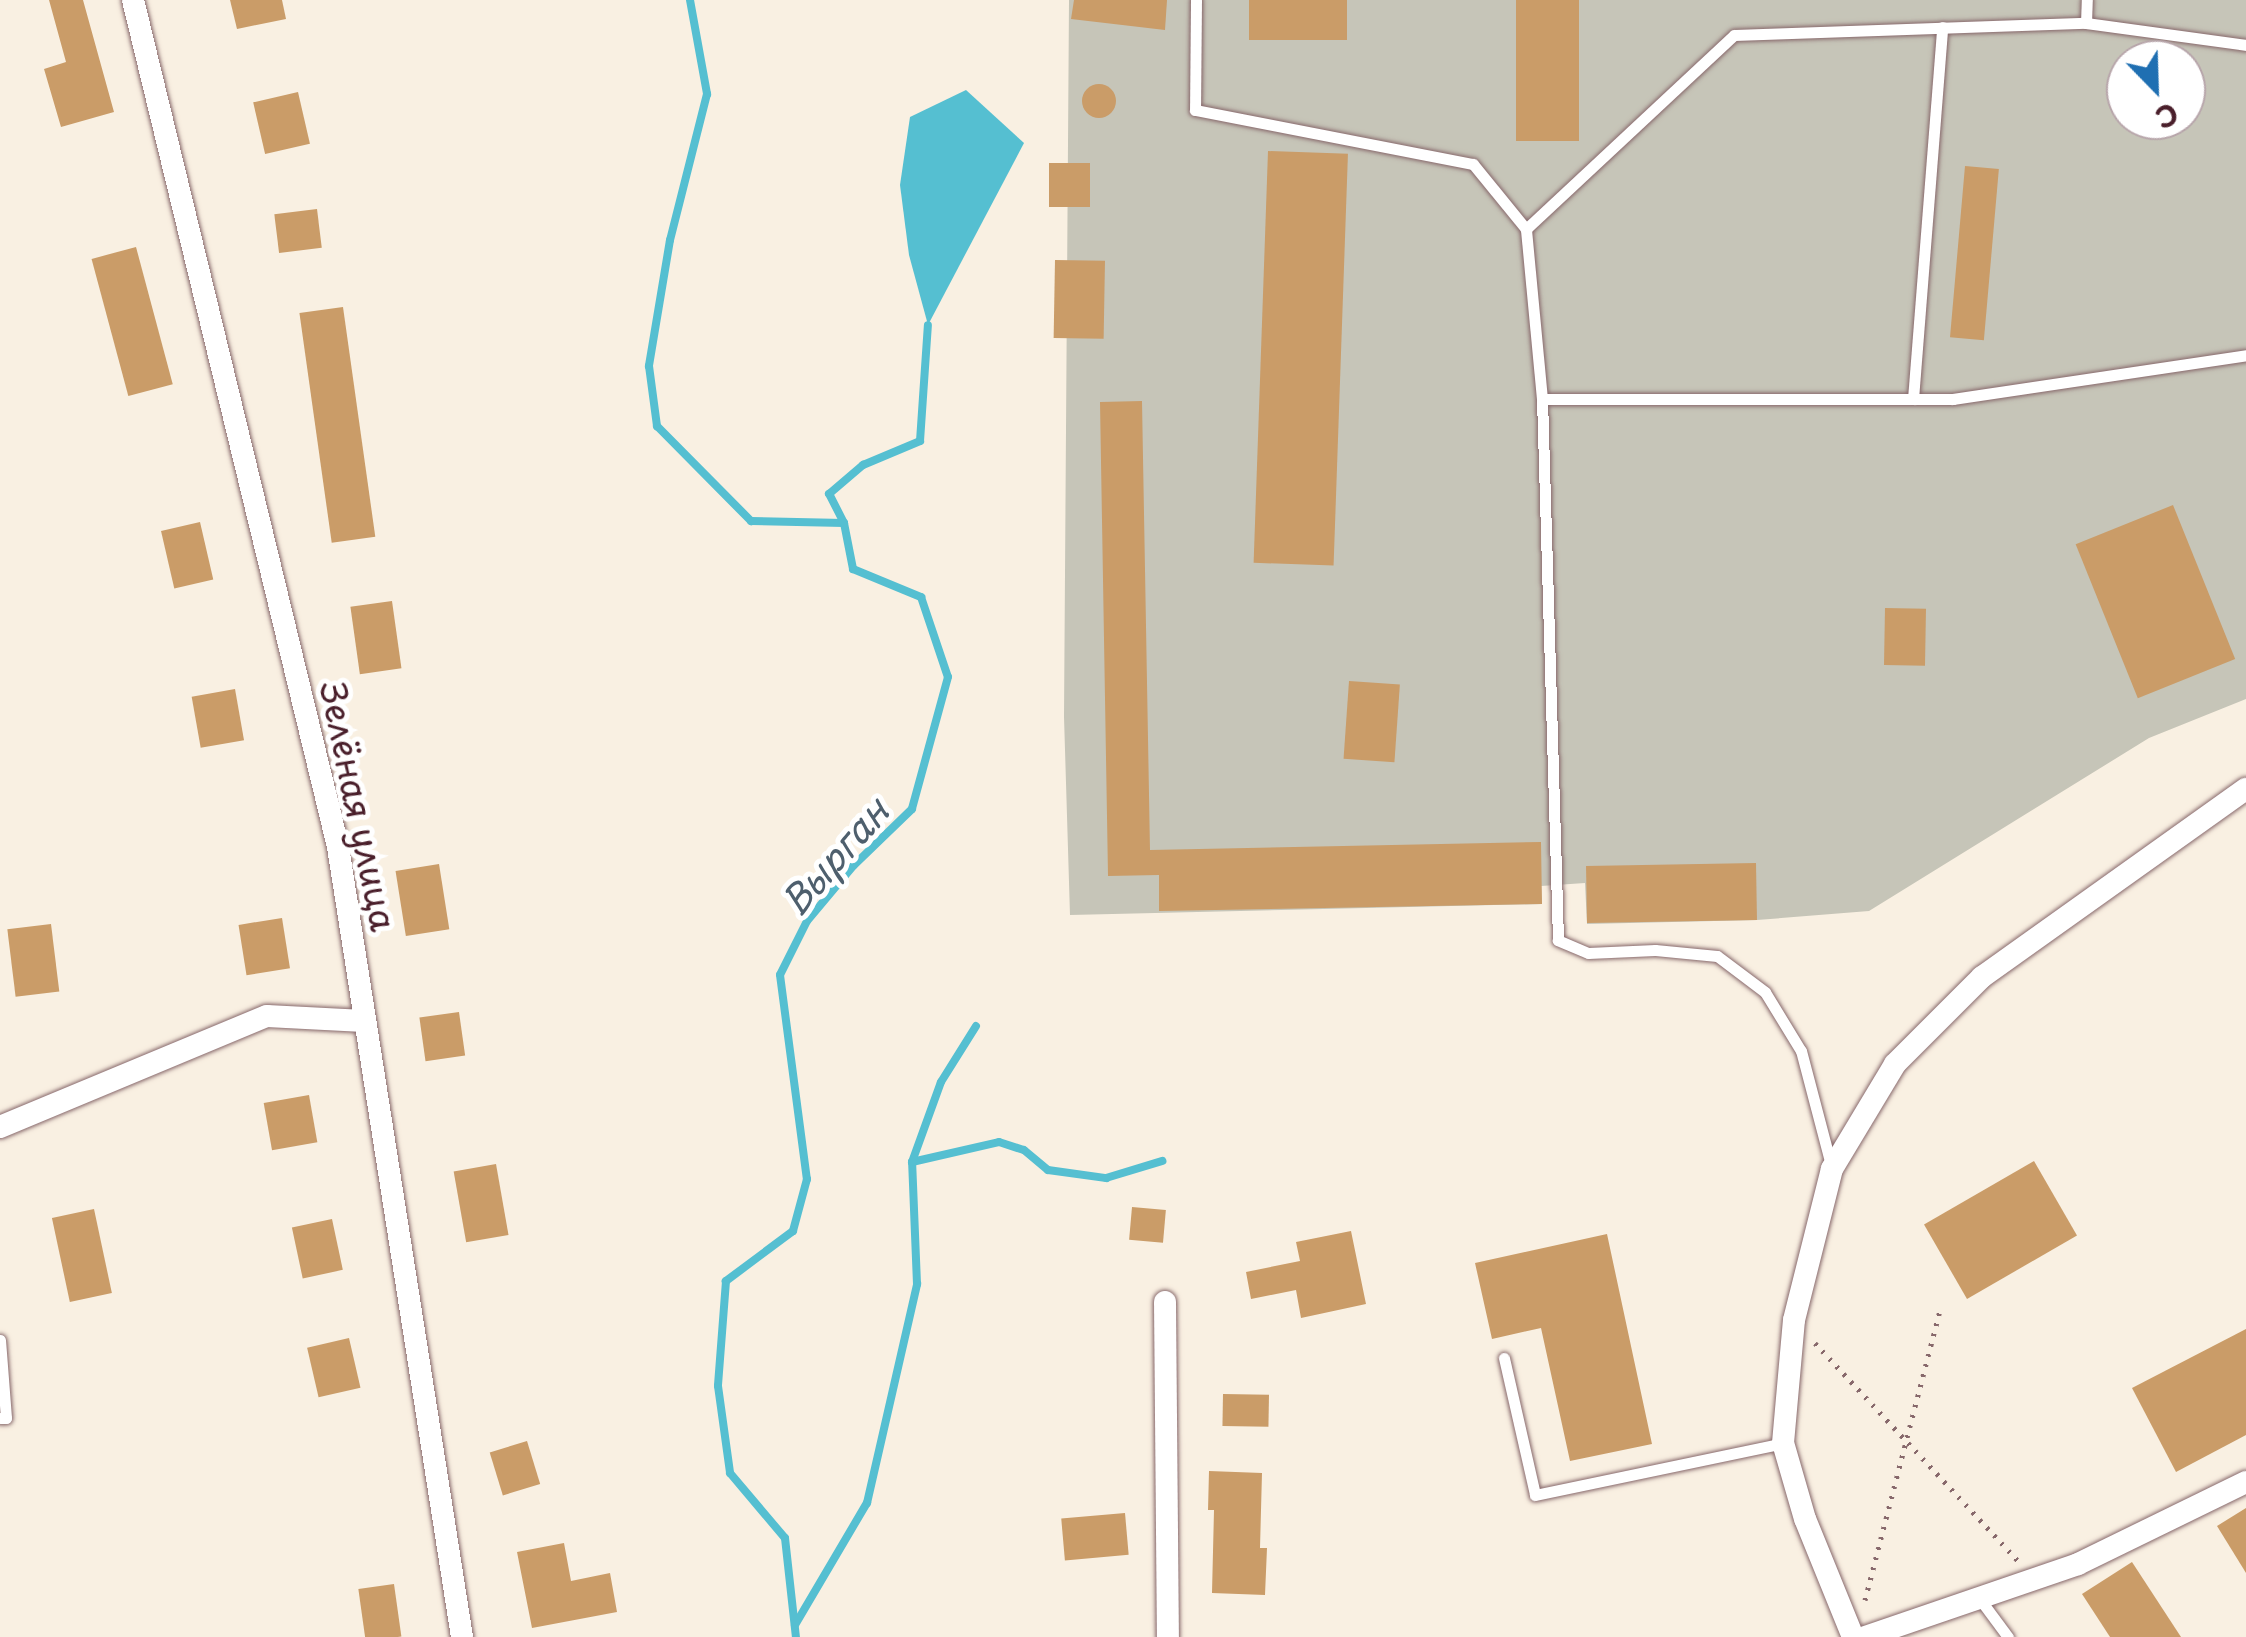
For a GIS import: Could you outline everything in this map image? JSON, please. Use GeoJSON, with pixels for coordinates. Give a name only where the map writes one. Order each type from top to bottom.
{"type":"FeatureCollection","features":[{"type":"Feature","properties":{"kind":"street","name":"Зелёная улица"},"geometry":{"type":"LineString","coordinates":[[133,0],[338,847],[462,1637]]}},
{"type":"Feature","properties":{"kind":"street"},"geometry":{"type":"LineString","coordinates":[[1853,1637],[1806,1518],[1784,1443],[1794,1320],[1832,1169],[1895,1064],[1982,977],[2246,788]]}},
{"type":"Feature","properties":{"kind":"street"},"geometry":{"type":"LineString","coordinates":[[0,1127],[267,1016],[364,1021]]}},
{"type":"Feature","properties":{"kind":"street"},"geometry":{"type":"LineString","coordinates":[[1164,1302],[1168,1637]]}},
{"type":"Feature","properties":{"kind":"street"},"geometry":{"type":"LineString","coordinates":[[1865,1637],[2078,1564],[2246,1482]]}},
{"type":"Feature","properties":{"kind":"lane"},"geometry":{"type":"LineString","coordinates":[[1196,0],[1195,110],[1473,164],[1526,229],[1542,398],[1558,940],[1588,953],[1655,950],[1717,956],[1765,992],[1801,1051],[1832,1169]]}},
{"type":"Feature","properties":{"kind":"lane"},"geometry":{"type":"LineString","coordinates":[[2086,23],[2087,0]]}},
{"type":"Feature","properties":{"kind":"lane"},"geometry":{"type":"LineString","coordinates":[[1526,229],[1734,36],[2086,23],[2246,45]]}},
{"type":"Feature","properties":{"kind":"lane"},"geometry":{"type":"LineString","coordinates":[[1913,399],[1942,27]]}},
{"type":"Feature","properties":{"kind":"lane"},"geometry":{"type":"LineString","coordinates":[[1542,398],[1953,399],[2246,355]]}},
{"type":"Feature","properties":{"kind":"lane"},"geometry":{"type":"LineString","coordinates":[[0,1340],[6,1418],[0,1418]]}},
{"type":"Feature","properties":{"kind":"lane"},"geometry":{"type":"LineString","coordinates":[[1504,1358],[1535,1495],[1784,1443]]}},
{"type":"Feature","properties":{"kind":"lane"},"geometry":{"type":"LineString","coordinates":[[1979,1598],[2008,1637]]}},
{"type":"Feature","properties":{"kind":"path"},"geometry":{"type":"LineString","coordinates":[[1865,1601],[1940,1310]]}},
{"type":"Feature","properties":{"kind":"path"},"geometry":{"type":"LineString","coordinates":[[1794,1320],[2035,1578]]}},
{"type":"Feature","properties":{"kind":"shaded area"},"geometry":{"type":"Polygon","coordinates":[[[1069,0],[2246,0],[2246,699],[2149,738],[1869,911],[1757,920],[1587,924],[1585,883],[1541,886],[1542,904],[1070,915],[1064,717],[1069,0]]]}},
{"type":"Feature","properties":{"kind":"water"},"geometry":{"type":"Polygon","coordinates":[[[966,90],[1024,143],[928,325],[909,255],[900,185],[910,117],[966,90]]]}},
{"type":"Feature","properties":{"kind":"building"},"geometry":{"type":"Polygon","coordinates":[[[49,0],[83,0],[114,112],[61,127],[44,69],[66,62],[49,0]]]}},
{"type":"Feature","properties":{"kind":"building"},"geometry":{"type":"Polygon","coordinates":[[[230,0],[282,0],[286,19],[237,29],[230,0]]]}},
{"type":"Feature","properties":{"kind":"building"},"geometry":{"type":"Polygon","coordinates":[[[1074,0],[1167,0],[1165,30],[1071,19],[1074,0]]]}},
{"type":"Feature","properties":{"kind":"building"},"geometry":{"type":"Polygon","coordinates":[[[1249,0],[1347,0],[1347,40],[1249,40],[1249,0]]]}},
{"type":"Feature","properties":{"kind":"building"},"geometry":{"type":"Polygon","coordinates":[[[1516,0],[1579,0],[1579,141],[1516,141],[1516,0]]]}},
{"type":"Feature","properties":{"kind":"building"},"geometry":{"type":"Polygon","coordinates":[[[1099,84],[1111,89],[1116,101],[1111,113],[1099,118],[1087,113],[1082,101],[1087,89],[1099,84]]]}},
{"type":"Feature","properties":{"kind":"building"},"geometry":{"type":"Polygon","coordinates":[[[298,92],[310,144],[265,154],[253,102],[298,92]]]}},
{"type":"Feature","properties":{"kind":"building"},"geometry":{"type":"Polygon","coordinates":[[[1268,151],[1348,154],[1334,566],[1254,563],[1268,151]]]}},
{"type":"Feature","properties":{"kind":"building"},"geometry":{"type":"Polygon","coordinates":[[[1049,163],[1090,163],[1090,207],[1049,207],[1049,163]]]}},
{"type":"Feature","properties":{"kind":"building"},"geometry":{"type":"Polygon","coordinates":[[[1965,166],[1999,169],[1984,340],[1950,337],[1965,166]]]}},
{"type":"Feature","properties":{"kind":"building"},"geometry":{"type":"Polygon","coordinates":[[[317,209],[322,248],[279,253],[274,214],[317,209]]]}},
{"type":"Feature","properties":{"kind":"building"},"geometry":{"type":"Polygon","coordinates":[[[136,247],[173,384],[128,396],[92,259],[136,247]]]}},
{"type":"Feature","properties":{"kind":"building"},"geometry":{"type":"Polygon","coordinates":[[[1055,260],[1105,261],[1104,339],[1054,338],[1055,260]]]}},
{"type":"Feature","properties":{"kind":"building"},"geometry":{"type":"Polygon","coordinates":[[[343,307],[375,537],[332,543],[299,313],[343,307]]]}},
{"type":"Feature","properties":{"kind":"building"},"geometry":{"type":"Polygon","coordinates":[[[1142,401],[1150,850],[1541,842],[1542,904],[1159,911],[1159,875],[1108,876],[1100,402],[1142,401]]]}},
{"type":"Feature","properties":{"kind":"building"},"geometry":{"type":"Polygon","coordinates":[[[2173,505],[2235,659],[2138,698],[2076,544],[2173,505]]]}},
{"type":"Feature","properties":{"kind":"building"},"geometry":{"type":"Polygon","coordinates":[[[200,522],[213,579],[174,588],[161,531],[200,522]]]}},
{"type":"Feature","properties":{"kind":"building"},"geometry":{"type":"Polygon","coordinates":[[[392,601],[401,668],[360,674],[350,607],[392,601]]]}},
{"type":"Feature","properties":{"kind":"building"},"geometry":{"type":"Polygon","coordinates":[[[1885,608],[1926,609],[1925,666],[1884,665],[1885,608]]]}},
{"type":"Feature","properties":{"kind":"building"},"geometry":{"type":"Polygon","coordinates":[[[1349,681],[1400,685],[1394,762],[1344,759],[1349,681]]]}},
{"type":"Feature","properties":{"kind":"building"},"geometry":{"type":"Polygon","coordinates":[[[235,689],[244,740],[201,748],[192,697],[235,689]]]}},
{"type":"Feature","properties":{"kind":"building"},"geometry":{"type":"Polygon","coordinates":[[[1756,863],[1757,920],[1587,923],[1586,866],[1756,863]]]}},
{"type":"Feature","properties":{"kind":"building"},"geometry":{"type":"Polygon","coordinates":[[[439,864],[449,929],[406,936],[396,871],[439,864]]]}},
{"type":"Feature","properties":{"kind":"building"},"geometry":{"type":"Polygon","coordinates":[[[282,918],[290,968],[247,975],[239,925],[282,918]]]}},
{"type":"Feature","properties":{"kind":"building"},"geometry":{"type":"Polygon","coordinates":[[[51,924],[59,991],[16,997],[7,929],[51,924]]]}},
{"type":"Feature","properties":{"kind":"building"},"geometry":{"type":"Polygon","coordinates":[[[459,1012],[465,1056],[426,1061],[419,1018],[459,1012]]]}},
{"type":"Feature","properties":{"kind":"building"},"geometry":{"type":"Polygon","coordinates":[[[309,1095],[317,1142],[272,1150],[264,1103],[309,1095]]]}},
{"type":"Feature","properties":{"kind":"building"},"geometry":{"type":"Polygon","coordinates":[[[2034,1161],[2077,1235],[1967,1299],[1924,1224],[2034,1161]]]}},
{"type":"Feature","properties":{"kind":"building"},"geometry":{"type":"Polygon","coordinates":[[[496,1164],[509,1235],[466,1242],[454,1171],[496,1164]]]}},
{"type":"Feature","properties":{"kind":"building"},"geometry":{"type":"Polygon","coordinates":[[[1132,1207],[1166,1210],[1163,1243],[1129,1240],[1132,1207]]]}},
{"type":"Feature","properties":{"kind":"building"},"geometry":{"type":"Polygon","coordinates":[[[94,1209],[112,1293],[70,1302],[52,1218],[94,1209]]]}},
{"type":"Feature","properties":{"kind":"building"},"geometry":{"type":"Polygon","coordinates":[[[332,1219],[343,1270],[303,1278],[292,1228],[332,1219]]]}},
{"type":"Feature","properties":{"kind":"building"},"geometry":{"type":"Polygon","coordinates":[[[1351,1231],[1366,1304],[1301,1318],[1296,1290],[1251,1299],[1246,1272],[1300,1261],[1296,1242],[1351,1231]]]}},
{"type":"Feature","properties":{"kind":"building"},"geometry":{"type":"Polygon","coordinates":[[[1607,1234],[1652,1444],[1570,1461],[1541,1328],[1492,1339],[1475,1263],[1607,1234]]]}},
{"type":"Feature","properties":{"kind":"building"},"geometry":{"type":"Polygon","coordinates":[[[2246,1329],[2246,1435],[2176,1472],[2132,1388],[2246,1329]]]}},
{"type":"Feature","properties":{"kind":"building"},"geometry":{"type":"Polygon","coordinates":[[[349,1338],[360,1388],[319,1397],[307,1348],[349,1338]]]}},
{"type":"Feature","properties":{"kind":"building"},"geometry":{"type":"Polygon","coordinates":[[[1223,1394],[1269,1395],[1268,1427],[1222,1426],[1223,1394]]]}},
{"type":"Feature","properties":{"kind":"building"},"geometry":{"type":"Polygon","coordinates":[[[527,1441],[540,1484],[503,1495],[490,1452],[527,1441]]]}},
{"type":"Feature","properties":{"kind":"building"},"geometry":{"type":"Polygon","coordinates":[[[1209,1471],[1262,1473],[1260,1548],[1267,1548],[1265,1595],[1212,1593],[1214,1510],[1208,1510],[1209,1471]]]}},
{"type":"Feature","properties":{"kind":"building"},"geometry":{"type":"Polygon","coordinates":[[[2246,1508],[2246,1573],[2217,1526],[2246,1508]]]}},
{"type":"Feature","properties":{"kind":"building"},"geometry":{"type":"Polygon","coordinates":[[[1125,1513],[1129,1555],[1065,1560],[1061,1519],[1125,1513]]]}},
{"type":"Feature","properties":{"kind":"building"},"geometry":{"type":"Polygon","coordinates":[[[564,1543],[571,1581],[610,1573],[617,1612],[532,1628],[517,1552],[564,1543]]]}},
{"type":"Feature","properties":{"kind":"building"},"geometry":{"type":"Polygon","coordinates":[[[2132,1562],[2181,1637],[2110,1637],[2082,1594],[2132,1562]]]}},
{"type":"Feature","properties":{"kind":"building"},"geometry":{"type":"Polygon","coordinates":[[[394,1584],[401,1636],[365,1637],[358,1589],[394,1584]]]}},
{"type":"Feature","properties":{"kind":"waterway","name":"Вырган"},"geometry":{"type":"LineString","coordinates":[[690,0],[707,94],[670,240],[649,366],[657,426],[751,521],[844,523],[853,569],[921,597],[948,677],[912,809],[854,865],[807,921],[780,975],[807,1179],[793,1231],[726,1281],[718,1386],[730,1473],[785,1538],[796,1637]]}},
{"type":"Feature","properties":{"kind":"waterway"},"geometry":{"type":"LineString","coordinates":[[844,523],[829,494],[863,465],[920,441],[928,325]]}},
{"type":"Feature","properties":{"kind":"waterway"},"geometry":{"type":"LineString","coordinates":[[795,1625],[867,1503],[917,1284],[912,1162],[941,1082],[976,1026]]}},
{"type":"Feature","properties":{"kind":"waterway"},"geometry":{"type":"LineString","coordinates":[[912,1162],[999,1142],[1024,1150],[1048,1170],[1106,1178],[1162,1161]]}}]}
